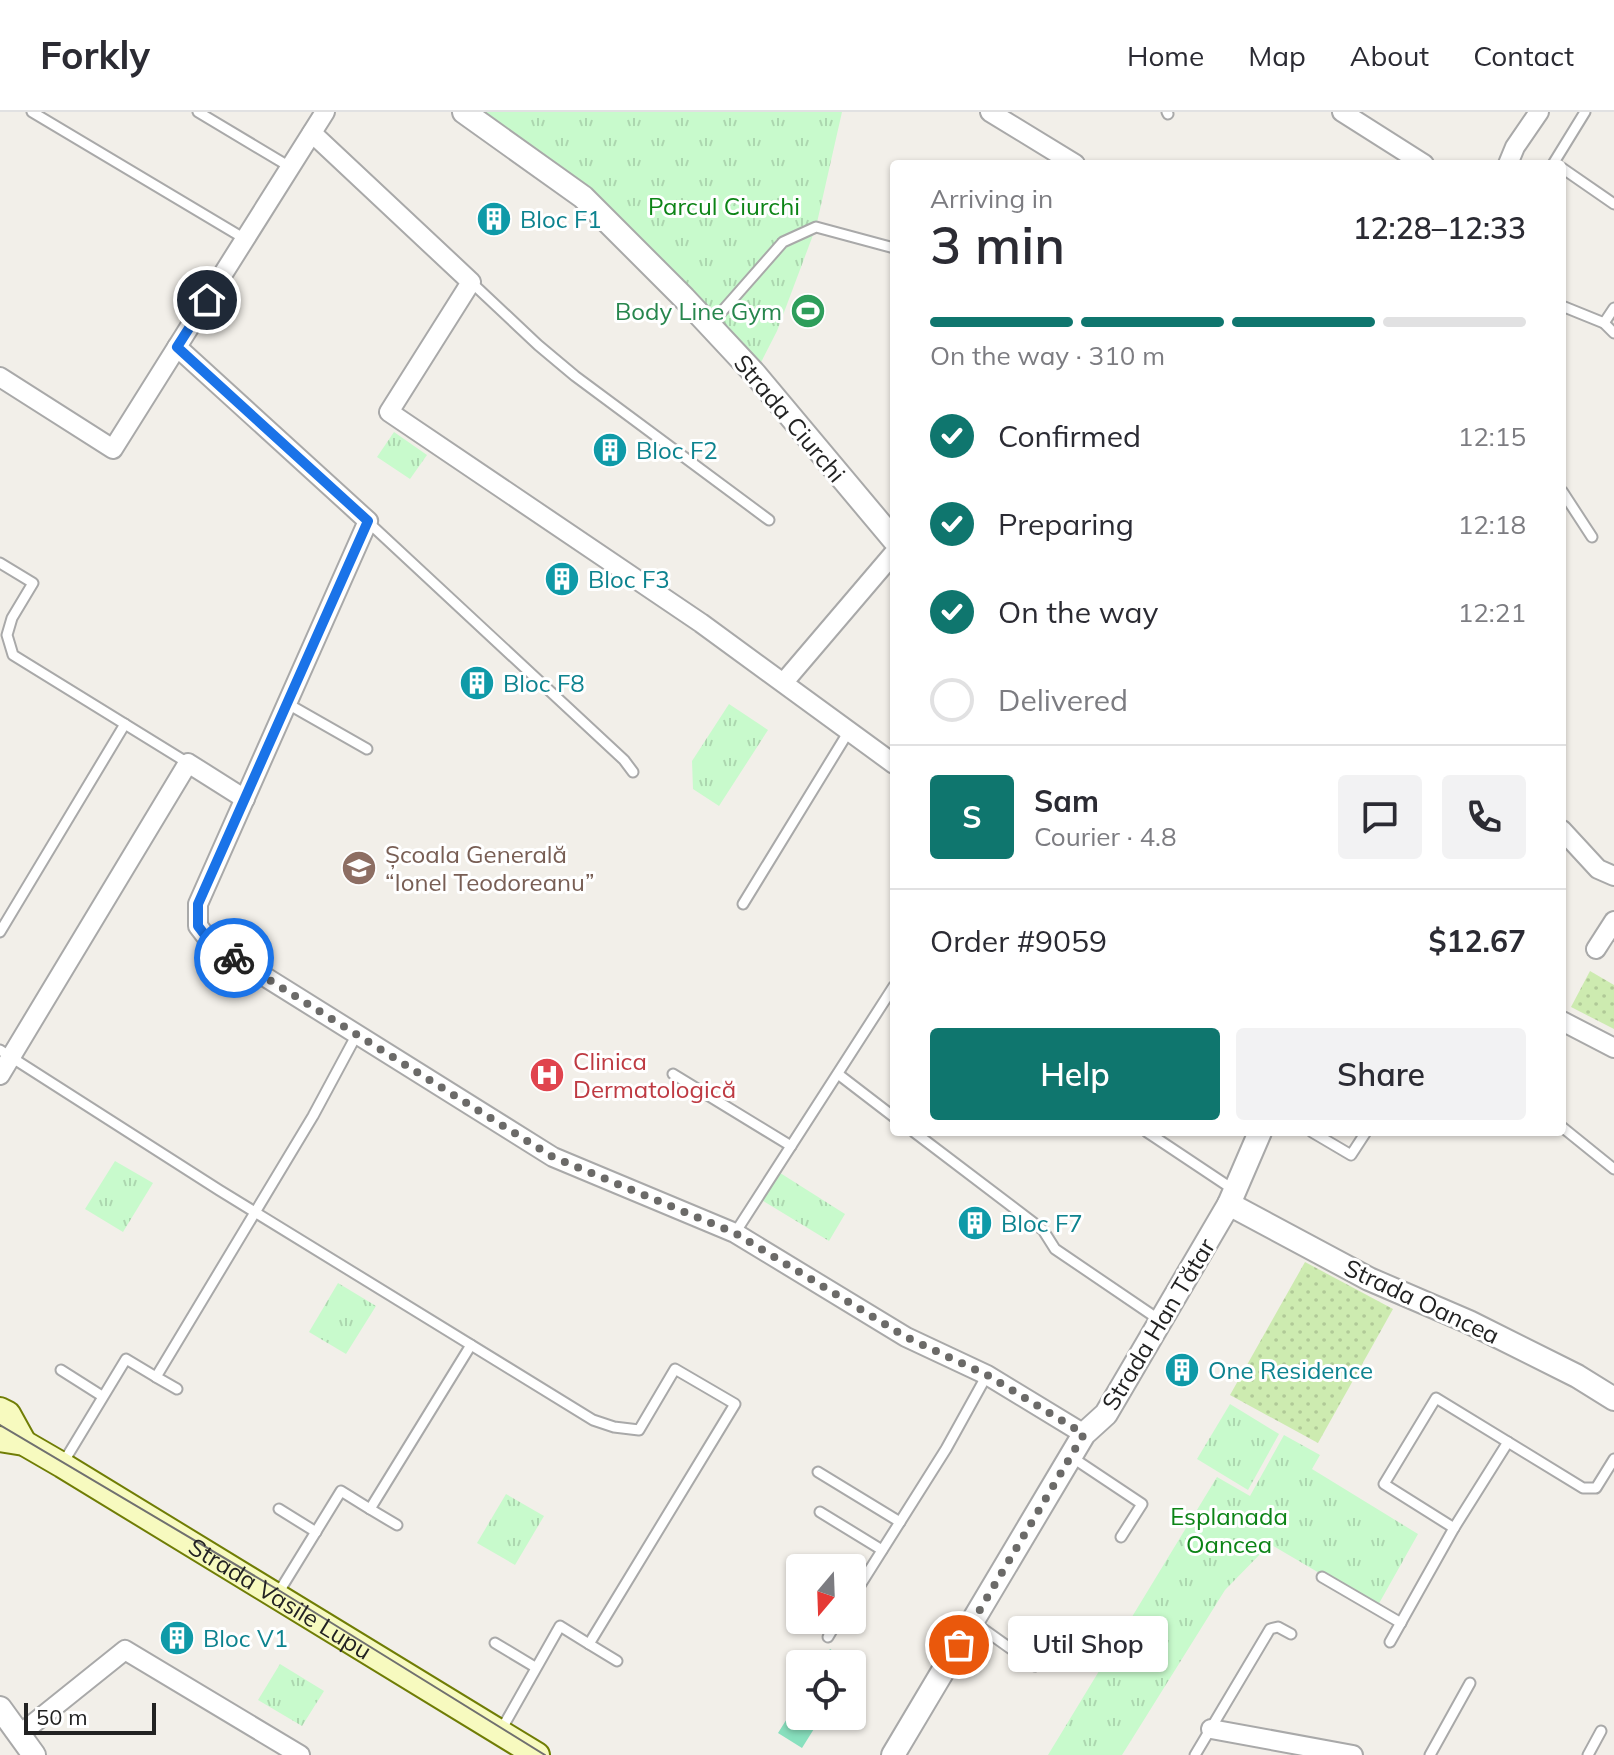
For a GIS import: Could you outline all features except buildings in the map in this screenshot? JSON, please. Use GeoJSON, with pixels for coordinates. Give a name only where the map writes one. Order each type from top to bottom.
{"type":"FeatureCollection","features":[{"type":"Feature","properties":{"kind":"main road","name":"Strada Vasile Lupu"},"geometry":{"type":"LineString","coordinates":[[0,1410],[8,1414],[12,1441],[62,1465],[537,1755]]}},
{"type":"Feature","properties":{"kind":"street"},"geometry":{"type":"LineString","coordinates":[[0,377],[113,449],[325,112]]}},
{"type":"Feature","properties":{"kind":"street","name":"Strada Ciurchi"},"geometry":{"type":"LineString","coordinates":[[464,112],[583,197],[710,325],[890,528]]}},
{"type":"Feature","properties":{"kind":"street"},"geometry":{"type":"LineString","coordinates":[[990,112],[1068,160]]}},
{"type":"Feature","properties":{"kind":"street"},"geometry":{"type":"LineString","coordinates":[[1342,112],[1418,160]]}},
{"type":"Feature","properties":{"kind":"street"},"geometry":{"type":"LineString","coordinates":[[1510,160],[1539,112]]}},
{"type":"Feature","properties":{"kind":"street"},"geometry":{"type":"LineString","coordinates":[[312,133],[471,282],[389,412],[784,682],[890,761]]}},
{"type":"Feature","properties":{"kind":"street"},"geometry":{"type":"LineString","coordinates":[[177,347],[368,521],[198,904],[198,926],[211,943],[553,1157],[735,1233],[906,1337],[987,1375],[1084,1434]]}},
{"type":"Feature","properties":{"kind":"street"},"geometry":{"type":"LineString","coordinates":[[784,682],[890,558]]}},
{"type":"Feature","properties":{"kind":"street"},"geometry":{"type":"LineString","coordinates":[[0,1075],[6,1053],[188,763],[245,799]]}},
{"type":"Feature","properties":{"kind":"street"},"geometry":{"type":"LineString","coordinates":[[1566,834],[1598,869],[1614,876]]}},
{"type":"Feature","properties":{"kind":"street"},"geometry":{"type":"LineString","coordinates":[[1596,949],[1614,921]]}},
{"type":"Feature","properties":{"kind":"street"},"geometry":{"type":"LineString","coordinates":[[1566,1023],[1614,1048]]}},
{"type":"Feature","properties":{"kind":"street","name":"Strada Han Tătar"},"geometry":{"type":"LineString","coordinates":[[893,1755],[1070,1456],[1084,1434],[1106,1414],[1161,1321],[1233,1198],[1258,1136]]}},
{"type":"Feature","properties":{"kind":"street","name":"Strada Oancea"},"geometry":{"type":"LineString","coordinates":[[1233,1198],[1369,1279],[1469,1322],[1577,1376],[1614,1399]]}},
{"type":"Feature","properties":{"kind":"street"},"geometry":{"type":"LineString","coordinates":[[19,1735],[125,1650],[300,1755]]}},
{"type":"Feature","properties":{"kind":"street"},"geometry":{"type":"LineString","coordinates":[[0,1708],[34,1755]]}},
{"type":"Feature","properties":{"kind":"street"},"geometry":{"type":"LineString","coordinates":[[1211,1729],[1353,1755]]}},
{"type":"Feature","properties":{"kind":"lane"},"geometry":{"type":"LineString","coordinates":[[32,112],[245,239]]}},
{"type":"Feature","properties":{"kind":"lane"},"geometry":{"type":"LineString","coordinates":[[198,112],[290,167]]}},
{"type":"Feature","properties":{"kind":"lane"},"geometry":{"type":"LineString","coordinates":[[1559,160],[1585,112]]}},
{"type":"Feature","properties":{"kind":"lane"},"geometry":{"type":"LineString","coordinates":[[1566,172],[1614,204]]}},
{"type":"Feature","properties":{"kind":"lane"},"geometry":{"type":"LineString","coordinates":[[710,325],[783,242],[816,227],[890,247]]}},
{"type":"Feature","properties":{"kind":"lane"},"geometry":{"type":"LineString","coordinates":[[471,282],[575,376],[769,520]]}},
{"type":"Feature","properties":{"kind":"lane"},"geometry":{"type":"LineString","coordinates":[[1566,308],[1604,323],[1614,333]]}},
{"type":"Feature","properties":{"kind":"lane"},"geometry":{"type":"LineString","coordinates":[[1604,323],[1614,308]]}},
{"type":"Feature","properties":{"kind":"lane"},"geometry":{"type":"LineString","coordinates":[[1566,497],[1592,537]]}},
{"type":"Feature","properties":{"kind":"lane"},"geometry":{"type":"LineString","coordinates":[[368,521],[624,760],[633,772]]}},
{"type":"Feature","properties":{"kind":"lane"},"geometry":{"type":"LineString","coordinates":[[0,563],[33,583],[12,618],[7,635],[13,655],[188,763]]}},
{"type":"Feature","properties":{"kind":"lane"},"geometry":{"type":"LineString","coordinates":[[288,704],[367,749]]}},
{"type":"Feature","properties":{"kind":"lane"},"geometry":{"type":"LineString","coordinates":[[0,932],[125,724]]}},
{"type":"Feature","properties":{"kind":"lane"},"geometry":{"type":"LineString","coordinates":[[743,904],[849,731]]}},
{"type":"Feature","properties":{"kind":"lane"},"geometry":{"type":"LineString","coordinates":[[735,1233],[890,992]]}},
{"type":"Feature","properties":{"kind":"lane"},"geometry":{"type":"LineString","coordinates":[[156,1377],[313,1116],[356,1036]]}},
{"type":"Feature","properties":{"kind":"lane"},"geometry":{"type":"LineString","coordinates":[[6,1053],[255,1213],[593,1420],[639,1430],[675,1369],[735,1404],[589,1644]]}},
{"type":"Feature","properties":{"kind":"lane"},"geometry":{"type":"LineString","coordinates":[[673,1074],[791,1146]]}},
{"type":"Feature","properties":{"kind":"lane"},"geometry":{"type":"LineString","coordinates":[[838,1074],[890,1114]]}},
{"type":"Feature","properties":{"kind":"lane"},"geometry":{"type":"LineString","coordinates":[[1566,1130],[1614,1169]]}},
{"type":"Feature","properties":{"kind":"lane"},"geometry":{"type":"LineString","coordinates":[[919,1136],[1043,1230],[1055,1249],[1161,1321]]}},
{"type":"Feature","properties":{"kind":"lane"},"geometry":{"type":"LineString","coordinates":[[1152,1136],[1233,1198]]}},
{"type":"Feature","properties":{"kind":"lane"},"geometry":{"type":"LineString","coordinates":[[1319,1136],[1351,1155],[1363,1136]]}},
{"type":"Feature","properties":{"kind":"lane"},"geometry":{"type":"LineString","coordinates":[[370,1509],[471,1345]]}},
{"type":"Feature","properties":{"kind":"lane"},"geometry":{"type":"LineString","coordinates":[[62,1465],[126,1359],[177,1389]]}},
{"type":"Feature","properties":{"kind":"lane"},"geometry":{"type":"LineString","coordinates":[[61,1370],[102,1396]]}},
{"type":"Feature","properties":{"kind":"lane"},"geometry":{"type":"LineString","coordinates":[[866,1576],[946,1449],[987,1375]]}},
{"type":"Feature","properties":{"kind":"lane"},"geometry":{"type":"LineString","coordinates":[[1454,1528],[1384,1484],[1436,1398],[1583,1488],[1596,1488],[1614,1459]]}},
{"type":"Feature","properties":{"kind":"lane"},"geometry":{"type":"LineString","coordinates":[[1390,1642],[1454,1528],[1508,1442]]}},
{"type":"Feature","properties":{"kind":"lane"},"geometry":{"type":"LineString","coordinates":[[1070,1456],[1142,1504],[1121,1537]]}},
{"type":"Feature","properties":{"kind":"lane"},"geometry":{"type":"LineString","coordinates":[[818,1472],[900,1522]]}},
{"type":"Feature","properties":{"kind":"lane"},"geometry":{"type":"LineString","coordinates":[[277,1595],[341,1491],[397,1525]]}},
{"type":"Feature","properties":{"kind":"lane"},"geometry":{"type":"LineString","coordinates":[[279,1509],[316,1532]]}},
{"type":"Feature","properties":{"kind":"lane"},"geometry":{"type":"LineString","coordinates":[[820,1512],[882,1550]]}},
{"type":"Feature","properties":{"kind":"lane"},"geometry":{"type":"LineString","coordinates":[[1322,1577],[1401,1623]]}},
{"type":"Feature","properties":{"kind":"lane"},"geometry":{"type":"LineString","coordinates":[[972,1621],[1035,1666]]}},
{"type":"Feature","properties":{"kind":"lane"},"geometry":{"type":"LineString","coordinates":[[500,1732],[560,1626],[617,1661]]}},
{"type":"Feature","properties":{"kind":"lane"},"geometry":{"type":"LineString","coordinates":[[1195,1755],[1270,1629],[1278,1627],[1291,1634]]}},
{"type":"Feature","properties":{"kind":"lane"},"geometry":{"type":"LineString","coordinates":[[495,1643],[535,1667]]}},
{"type":"Feature","properties":{"kind":"lane"},"geometry":{"type":"LineString","coordinates":[[1430,1755],[1470,1683]]}},
{"type":"Feature","properties":{"kind":"lane"},"geometry":{"type":"LineString","coordinates":[[1588,1755],[1601,1731]]}},
{"type":"Feature","properties":{"kind":"green space","name":"Parcul Ciurchi"},"geometry":{"type":"Polygon","coordinates":[[[464,112],[842,112],[816,227],[777,331],[755,374],[583,197],[464,112]]]}},
{"type":"Feature","properties":{"kind":"green space"},"geometry":{"type":"Polygon","coordinates":[[[394,432],[427,455],[410,479],[377,457],[394,432]]]}},
{"type":"Feature","properties":{"kind":"green space"},"geometry":{"type":"Polygon","coordinates":[[[729,704],[768,730],[719,806],[693,789],[692,761],[729,704]]]}},
{"type":"Feature","properties":{"kind":"green space"},"geometry":{"type":"Polygon","coordinates":[[[1590,971],[1614,985],[1614,1029],[1571,1007],[1590,971]]]}},
{"type":"Feature","properties":{"kind":"green space"},"geometry":{"type":"Polygon","coordinates":[[[115,1161],[153,1183],[123,1232],[85,1209],[115,1161]]]}},
{"type":"Feature","properties":{"kind":"green space"},"geometry":{"type":"Polygon","coordinates":[[[777,1171],[845,1214],[829,1241],[760,1199],[777,1171]]]}},
{"type":"Feature","properties":{"kind":"green space"},"geometry":{"type":"Polygon","coordinates":[[[1305,1262],[1393,1309],[1318,1443],[1230,1395],[1305,1262]]]}},
{"type":"Feature","properties":{"kind":"green space"},"geometry":{"type":"Polygon","coordinates":[[[338,1283],[376,1306],[346,1354],[309,1332],[338,1283]]]}},
{"type":"Feature","properties":{"kind":"green space"},"geometry":{"type":"Polygon","coordinates":[[[1230,1404],[1279,1434],[1248,1490],[1197,1459],[1230,1404]]]}},
{"type":"Feature","properties":{"kind":"green space","name":"Esplanada Oancea"},"geometry":{"type":"Polygon","coordinates":[[[1284,1435],[1320,1455],[1312,1469],[1418,1534],[1377,1607],[1270,1544],[1225,1590],[1122,1755],[1048,1755],[1217,1477],[1250,1496],[1284,1435]]]}},
{"type":"Feature","properties":{"kind":"green space"},"geometry":{"type":"Polygon","coordinates":[[[506,1494],[544,1516],[515,1565],[477,1543],[506,1494]]]}},
{"type":"Feature","properties":{"kind":"green space"},"geometry":{"type":"Polygon","coordinates":[[[280,1664],[324,1691],[302,1726],[258,1700],[280,1664]]]}},
{"type":"Feature","properties":{"kind":"green space"},"geometry":{"type":"Polygon","coordinates":[[[786,1720],[786,1730],[813,1730],[802,1748],[778,1733],[786,1720]]]}},
{"type":"Feature","properties":{"kind":"tram line"},"geometry":{"type":"LineString","coordinates":[[0,1425],[280,1591],[545,1755]]}},
{"type":"Feature","properties":{"kind":"way so far"},"geometry":{"type":"LineString","coordinates":[[234,958],[553,1157],[735,1233],[906,1337],[987,1375],[1084,1434],[959,1645]]}},
{"type":"Feature","properties":{"kind":"place","name":"Bloc F1"},"geometry":{"type":"Point","coordinates":[494,219]}},
{"type":"Feature","properties":{"kind":"place","name":"Body Line Gym"},"geometry":{"type":"Point","coordinates":[808,311]}},
{"type":"Feature","properties":{"kind":"place","name":"Bloc F2"},"geometry":{"type":"Point","coordinates":[610,450]}},
{"type":"Feature","properties":{"kind":"place","name":"Bloc F3"},"geometry":{"type":"Point","coordinates":[562,579]}},
{"type":"Feature","properties":{"kind":"place","name":"Bloc F8"},"geometry":{"type":"Point","coordinates":[477,683]}},
{"type":"Feature","properties":{"kind":"place","name":"Școala Generală “Ionel Teodoreanu”"},"geometry":{"type":"Point","coordinates":[359,868]}},
{"type":"Feature","properties":{"kind":"place","name":"Clinica Dermatologică"},"geometry":{"type":"Point","coordinates":[547,1075]}},
{"type":"Feature","properties":{"kind":"place","name":"Bloc F7"},"geometry":{"type":"Point","coordinates":[975,1223]}},
{"type":"Feature","properties":{"kind":"place","name":"One Residence"},"geometry":{"type":"Point","coordinates":[1182,1370]}},
{"type":"Feature","properties":{"kind":"place","name":"Bloc V1"},"geometry":{"type":"Point","coordinates":[177,1638]}},
{"type":"Feature","properties":{"kind":"place","name":"Util Shop"},"geometry":{"type":"Point","coordinates":[959,1645]}},
{"type":"Feature","properties":{"kind":"route"},"geometry":{"type":"LineString","coordinates":[[207,300],[177,347],[368,521],[198,904],[198,926],[211,943],[234,958]]}}]}
